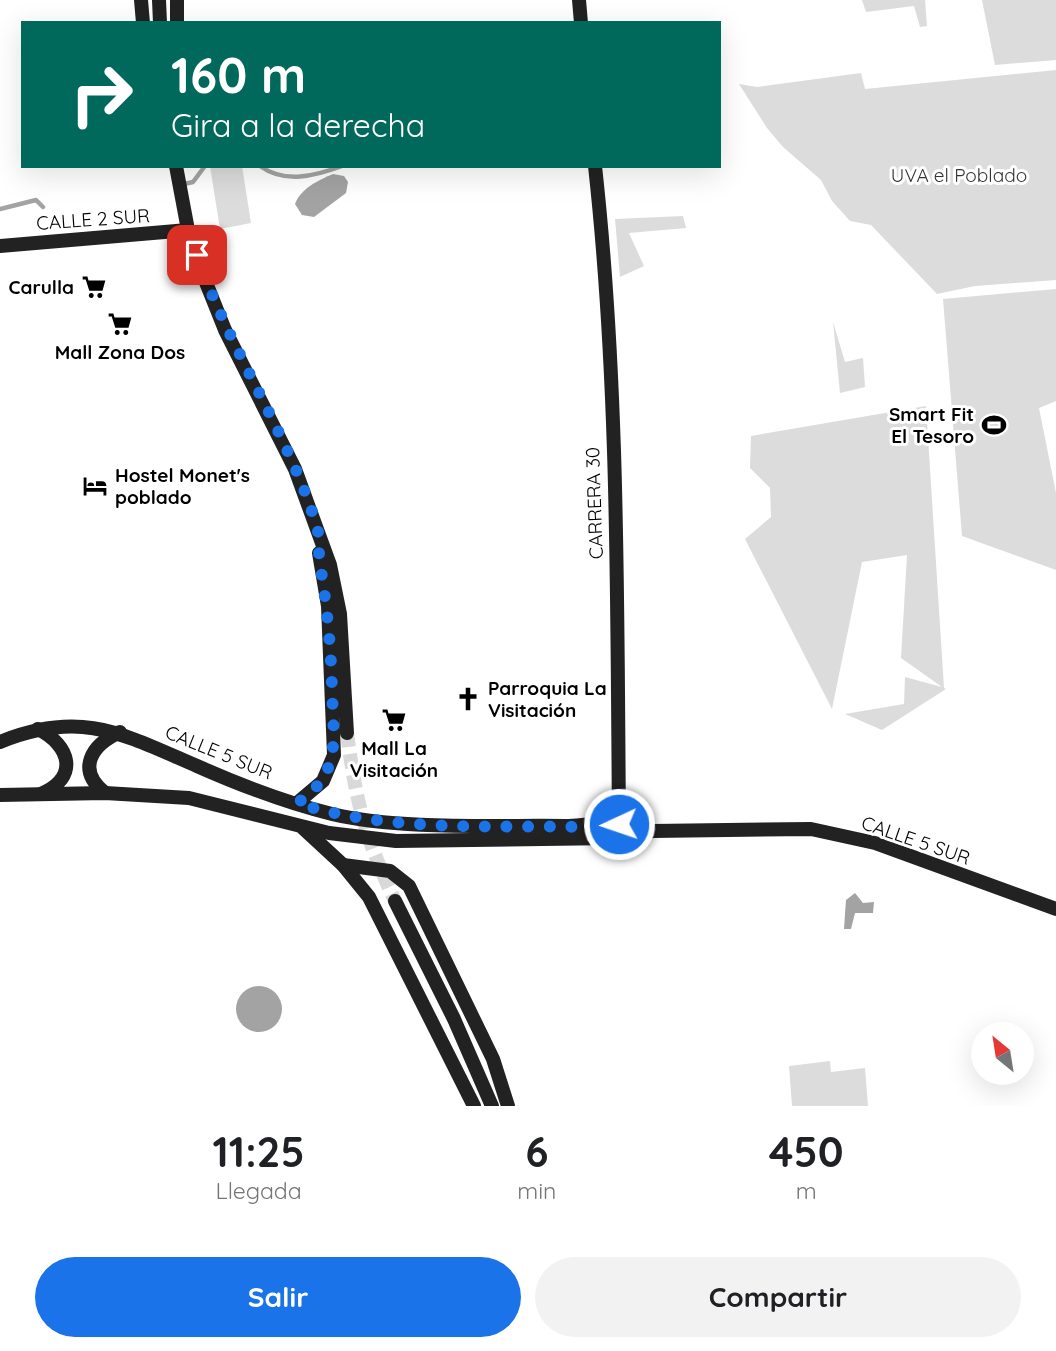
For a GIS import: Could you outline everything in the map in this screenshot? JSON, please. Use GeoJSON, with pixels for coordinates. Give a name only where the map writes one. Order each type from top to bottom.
{"type":"FeatureCollection","features":[{"type":"Feature","properties":{"kind":"street"},"geometry":{"type":"LineString","coordinates":[[159,0],[160,21]]}},
{"type":"Feature","properties":{"kind":"street"},"geometry":{"type":"LineString","coordinates":[[177,0],[177,21]]}},
{"type":"Feature","properties":{"kind":"street"},"geometry":{"type":"LineString","coordinates":[[579,0],[581,21]]}},
{"type":"Feature","properties":{"kind":"street"},"geometry":{"type":"LineString","coordinates":[[176,168],[188,230],[226,330],[295,469],[318,531],[337,594],[347,733]]}},
{"type":"Feature","properties":{"kind":"street","name":"CARRERA 30"},"geometry":{"type":"LineString","coordinates":[[596,168],[609,351],[616,831]]}},
{"type":"Feature","properties":{"kind":"street","name":"CALLE 2 SUR"},"geometry":{"type":"LineString","coordinates":[[0,246],[188,230]]}},
{"type":"Feature","properties":{"kind":"street"},"geometry":{"type":"LineString","coordinates":[[297,803],[323,781],[334,755],[329,616],[318,531]]}},
{"type":"Feature","properties":{"kind":"street","name":"CALLE 5 SUR"},"geometry":{"type":"LineString","coordinates":[[0,742],[38,729],[78,726],[120,732],[197,766],[297,803],[351,817],[396,821],[592,827],[616,831]]}},
{"type":"Feature","properties":{"kind":"street"},"geometry":{"type":"LineString","coordinates":[[38,729],[62,746],[66,766],[57,785],[40,794]]}},
{"type":"Feature","properties":{"kind":"street"},"geometry":{"type":"LineString","coordinates":[[105,793],[92,779],[90,759],[101,742],[120,732]]}},
{"type":"Feature","properties":{"kind":"street","name":"CALLE 5 SUR"},"geometry":{"type":"LineString","coordinates":[[0,795],[105,793],[189,798],[329,833],[396,841],[616,831],[811,829],[875,843],[1056,909]]}},
{"type":"Feature","properties":{"kind":"street"},"geometry":{"type":"LineString","coordinates":[[299,825],[343,865],[377,909],[474,1106]]}},
{"type":"Feature","properties":{"kind":"street"},"geometry":{"type":"LineString","coordinates":[[343,865],[390,871],[409,886],[493,1059],[508,1106]]}},
{"type":"Feature","properties":{"kind":"street"},"geometry":{"type":"LineString","coordinates":[[395,901],[454,1019],[492,1106]]}},
{"type":"Feature","properties":{"kind":"green space"},"geometry":{"type":"Polygon","coordinates":[[[862,0],[925,0],[927,26],[920,27],[914,6],[866,12],[862,0]]]}},
{"type":"Feature","properties":{"kind":"green space"},"geometry":{"type":"Polygon","coordinates":[[[982,0],[1056,0],[1056,60],[995,65],[982,0]]]}},
{"type":"Feature","properties":{"kind":"green space","name":"UVA el Poblado"},"geometry":{"type":"Polygon","coordinates":[[[1056,70],[1056,280],[975,286],[937,294],[871,225],[850,221],[832,201],[821,180],[783,147],[767,128],[739,84],[757,87],[861,73],[865,89],[1056,70]]]}},
{"type":"Feature","properties":{"kind":"green space"},"geometry":{"type":"Polygon","coordinates":[[[210,168],[242,168],[251,223],[220,229],[210,168]]]}},
{"type":"Feature","properties":{"kind":"green space"},"geometry":{"type":"Polygon","coordinates":[[[683,216],[686,228],[629,233],[644,266],[620,277],[615,219],[683,216]]]}},
{"type":"Feature","properties":{"kind":"green space"},"geometry":{"type":"Polygon","coordinates":[[[1056,289],[1056,401],[1039,408],[1056,493],[1056,570],[962,536],[943,299],[1056,289]]]}},
{"type":"Feature","properties":{"kind":"green space"},"geometry":{"type":"Polygon","coordinates":[[[833,322],[845,362],[863,358],[865,387],[840,393],[833,322]]]}},
{"type":"Feature","properties":{"kind":"green space"},"geometry":{"type":"Polygon","coordinates":[[[926,406],[946,689],[882,730],[845,714],[904,704],[905,677],[942,687],[901,658],[907,555],[862,562],[832,709],[745,539],[771,517],[770,488],[750,468],[751,436],[926,406]]]}},
{"type":"Feature","properties":{"kind":"green space"},"geometry":{"type":"Polygon","coordinates":[[[830,1061],[831,1072],[865,1068],[868,1106],[792,1106],[789,1066],[830,1061]]]}},
{"type":"Feature","properties":{"kind":"shaded area"},"geometry":{"type":"Polygon","coordinates":[[[333,174],[344,176],[348,182],[346,193],[314,217],[302,215],[295,204],[298,198],[316,182],[333,174]]]}},
{"type":"Feature","properties":{"kind":"shaded area"},"geometry":{"type":"Polygon","coordinates":[[[855,893],[863,903],[874,902],[873,913],[855,913],[851,929],[844,929],[846,900],[855,893]]]}},
{"type":"Feature","properties":{"kind":"shaded area"},"geometry":{"type":"Polygon","coordinates":[[[259,986],[275,993],[282,1009],[275,1025],[259,1032],[243,1025],[236,1009],[243,993],[259,986]]]}},
{"type":"Feature","properties":{"kind":"waterway"},"geometry":{"type":"LineString","coordinates":[[184,184],[193,182],[204,168]]}},
{"type":"Feature","properties":{"kind":"waterway"},"geometry":{"type":"LineString","coordinates":[[263,168],[290,177],[336,168]]}},
{"type":"Feature","properties":{"kind":"waterway"},"geometry":{"type":"LineString","coordinates":[[0,209],[36,200],[43,207]]}},
{"type":"Feature","properties":{"kind":"tunnel"},"geometry":{"type":"LineString","coordinates":[[347,733],[363,819],[395,901]]}},
{"type":"Feature","properties":{"kind":"place","name":"Carulla"},"geometry":{"type":"Point","coordinates":[94,287]}},
{"type":"Feature","properties":{"kind":"place","name":"Mall Zona Dos"},"geometry":{"type":"Point","coordinates":[120,324]}},
{"type":"Feature","properties":{"kind":"place","name":"Smart Fit El Tesoro"},"geometry":{"type":"Point","coordinates":[994,425]}},
{"type":"Feature","properties":{"kind":"place","name":"Hostel Monet's poblado"},"geometry":{"type":"Point","coordinates":[95,486]}},
{"type":"Feature","properties":{"kind":"place","name":"Parroquia La Visitación"},"geometry":{"type":"Point","coordinates":[468,699]}},
{"type":"Feature","properties":{"kind":"place","name":"Mall La Visitación"},"geometry":{"type":"Point","coordinates":[394,720]}},
{"type":"Feature","properties":{"kind":"route"},"geometry":{"type":"LineString","coordinates":[[197,255],[226,330],[295,469],[318,531],[320,564],[328,606],[334,755],[323,781],[297,803],[332,814],[396,821],[592,827],[619,824]]}}]}
